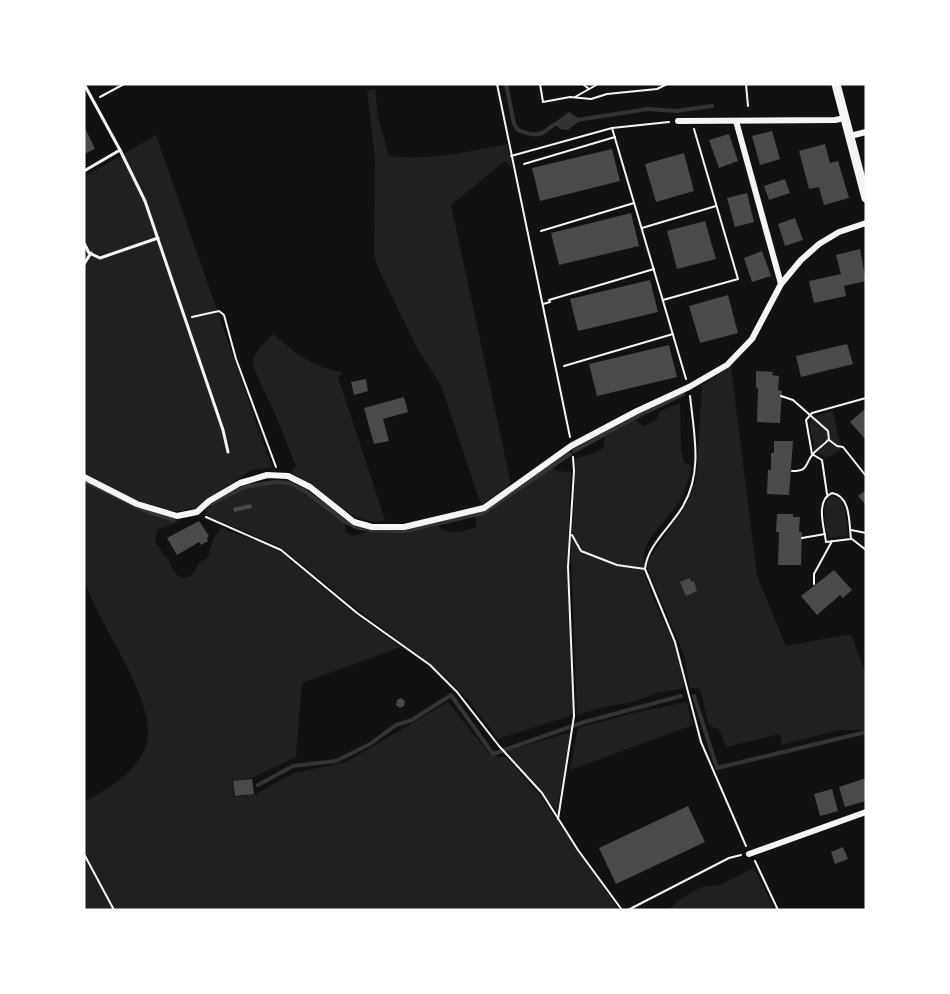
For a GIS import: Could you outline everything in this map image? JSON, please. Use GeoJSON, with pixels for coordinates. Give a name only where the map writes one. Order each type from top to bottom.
{"type":"FeatureCollection","features":[{"type":"Feature","properties":{"kind":"main road"},"geometry":{"type":"LineString","coordinates":[[836,84],[866,198]]}},
{"type":"Feature","properties":{"kind":"street"},"geometry":{"type":"LineString","coordinates":[[678,121],[835,120],[845,118]]}},
{"type":"Feature","properties":{"kind":"street"},"geometry":{"type":"LineString","coordinates":[[736,121],[781,284]]}},
{"type":"Feature","properties":{"kind":"street"},"geometry":{"type":"LineString","coordinates":[[850,136],[866,132]]}},
{"type":"Feature","properties":{"kind":"street"},"geometry":{"type":"LineString","coordinates":[[84,477],[137,504],[177,516],[197,512],[209,501],[240,483],[267,475],[288,476],[310,487],[354,522],[372,527],[404,527],[484,508],[572,446],[637,411],[710,376],[740,354],[752,339],[781,284],[801,260],[819,244],[839,232],[866,223]]}},
{"type":"Feature","properties":{"kind":"street"},"geometry":{"type":"LineString","coordinates":[[749,854],[866,812]]}},
{"type":"Feature","properties":{"kind":"lane"},"geometry":{"type":"LineString","coordinates":[[84,84],[145,201],[228,452]]}},
{"type":"Feature","properties":{"kind":"lane"},"geometry":{"type":"LineString","coordinates":[[84,171],[120,150]]}},
{"type":"Feature","properties":{"kind":"lane"},"geometry":{"type":"LineString","coordinates":[[84,243],[89,253],[100,258],[158,238]]}},
{"type":"Feature","properties":{"kind":"lane"},"geometry":{"type":"LineString","coordinates":[[84,264],[91,253]]}},
{"type":"Feature","properties":{"kind":"path"},"geometry":{"type":"LineString","coordinates":[[93,101],[124,84]]}},
{"type":"Feature","properties":{"kind":"path"},"geometry":{"type":"LineString","coordinates":[[497,84],[572,446],[574,471],[568,567],[574,716],[558,819]]}},
{"type":"Feature","properties":{"kind":"path"},"geometry":{"type":"LineString","coordinates":[[540,84],[543,102],[570,97],[591,99],[607,94],[657,89],[667,84]]}},
{"type":"Feature","properties":{"kind":"path"},"geometry":{"type":"LineString","coordinates":[[583,84],[589,89]]}},
{"type":"Feature","properties":{"kind":"path"},"geometry":{"type":"LineString","coordinates":[[575,98],[598,84]]}},
{"type":"Feature","properties":{"kind":"path"},"geometry":{"type":"LineString","coordinates":[[746,84],[748,106]]}},
{"type":"Feature","properties":{"kind":"path"},"geometry":{"type":"LineString","coordinates":[[511,156],[612,128],[678,121]]}},
{"type":"Feature","properties":{"kind":"path"},"geometry":{"type":"LineString","coordinates":[[663,300],[738,279],[690,121]]}},
{"type":"Feature","properties":{"kind":"path"},"geometry":{"type":"LineString","coordinates":[[612,128],[689,387],[696,459],[693,484],[683,507],[646,557],[645,569],[675,642],[701,742],[749,854],[757,865],[778,910]]}},
{"type":"Feature","properties":{"kind":"path"},"geometry":{"type":"LineString","coordinates":[[524,164],[615,137]]}},
{"type":"Feature","properties":{"kind":"path"},"geometry":{"type":"LineString","coordinates":[[541,231],[634,203]]}},
{"type":"Feature","properties":{"kind":"path"},"geometry":{"type":"LineString","coordinates":[[642,228],[716,206]]}},
{"type":"Feature","properties":{"kind":"path"},"geometry":{"type":"LineString","coordinates":[[543,304],[550,302],[549,300],[654,269]]}},
{"type":"Feature","properties":{"kind":"path"},"geometry":{"type":"LineString","coordinates":[[184,319],[214,311],[219,311],[224,315],[236,359],[274,459],[278,476]]}},
{"type":"Feature","properties":{"kind":"path"},"geometry":{"type":"LineString","coordinates":[[564,366],[673,334]]}},
{"type":"Feature","properties":{"kind":"path"},"geometry":{"type":"LineString","coordinates":[[781,396],[793,400],[828,431],[829,440],[843,447],[866,476]]}},
{"type":"Feature","properties":{"kind":"path"},"geometry":{"type":"LineString","coordinates":[[809,416],[866,398]]}},
{"type":"Feature","properties":{"kind":"path"},"geometry":{"type":"LineString","coordinates":[[809,416],[806,425],[812,454],[822,460],[827,494],[822,509],[826,542],[851,539],[866,550]]}},
{"type":"Feature","properties":{"kind":"path"},"geometry":{"type":"LineString","coordinates":[[792,471],[801,471],[806,468],[812,454],[829,440]]}},
{"type":"Feature","properties":{"kind":"path"},"geometry":{"type":"LineString","coordinates":[[827,494],[838,494],[848,508],[851,539]]}},
{"type":"Feature","properties":{"kind":"path"},"geometry":{"type":"LineString","coordinates":[[197,512],[281,550],[357,613],[430,665],[457,692],[499,746],[542,793],[622,910]]}},
{"type":"Feature","properties":{"kind":"path"},"geometry":{"type":"LineString","coordinates":[[850,530],[866,533]]}},
{"type":"Feature","properties":{"kind":"path"},"geometry":{"type":"LineString","coordinates":[[571,533],[581,551],[617,565],[645,569]]}},
{"type":"Feature","properties":{"kind":"path"},"geometry":{"type":"LineString","coordinates":[[801,538],[825,534]]}},
{"type":"Feature","properties":{"kind":"path"},"geometry":{"type":"LineString","coordinates":[[814,584],[813,577],[832,541]]}},
{"type":"Feature","properties":{"kind":"path"},"geometry":{"type":"LineString","coordinates":[[84,854],[114,910]]}},
{"type":"Feature","properties":{"kind":"path"},"geometry":{"type":"LineString","coordinates":[[628,910],[729,858],[749,854]]}},
{"type":"Feature","properties":{"kind":"shaded area"},"geometry":{"type":"Polygon","coordinates":[[[375,89],[378,117],[389,156],[434,157],[507,144],[512,168],[505,161],[451,205],[511,484],[481,505],[441,385],[418,350],[374,255],[375,158],[367,91],[375,89]]]}},
{"type":"Feature","properties":{"kind":"shaded area"},"geometry":{"type":"Polygon","coordinates":[[[569,112],[581,120],[568,130],[560,129],[554,123],[569,112]]]}},
{"type":"Feature","properties":{"kind":"shaded area"},"geometry":{"type":"Polygon","coordinates":[[[156,135],[272,468],[251,470],[195,509],[175,511],[149,506],[84,474],[84,177],[156,135]]]}},
{"type":"Feature","properties":{"kind":"shaded area"},"geometry":{"type":"Polygon","coordinates":[[[273,334],[314,363],[343,372],[338,377],[385,520],[365,520],[355,516],[310,485],[289,474],[296,466],[254,369],[253,358],[273,334]]]}},
{"type":"Feature","properties":{"kind":"shaded area"},"geometry":{"type":"Polygon","coordinates":[[[731,366],[757,576],[786,646],[851,634],[866,675],[866,730],[839,730],[782,745],[780,734],[726,747],[719,729],[709,726],[700,689],[690,688],[684,655],[648,570],[647,562],[687,503],[696,481],[702,385],[731,366]]]}},
{"type":"Feature","properties":{"kind":"shaded area"},"geometry":{"type":"Polygon","coordinates":[[[680,403],[681,450],[684,462],[692,466],[680,501],[647,544],[644,560],[648,584],[677,653],[684,688],[577,715],[571,551],[576,458],[596,453],[604,447],[605,437],[634,420],[644,426],[656,420],[660,411],[680,403]]]}},
{"type":"Feature","properties":{"kind":"shaded area"},"geometry":{"type":"Polygon","coordinates":[[[833,411],[841,450],[826,458],[815,451],[810,423],[816,416],[833,411]]]}},
{"type":"Feature","properties":{"kind":"shaded area"},"geometry":{"type":"Polygon","coordinates":[[[550,467],[557,471],[571,472],[567,568],[573,715],[498,739],[470,702],[445,676],[348,602],[281,547],[206,515],[205,511],[219,496],[230,491],[256,483],[280,481],[289,482],[308,491],[340,515],[346,532],[352,536],[368,532],[412,532],[438,526],[447,531],[456,532],[476,527],[476,516],[489,511],[550,467]]]}},
{"type":"Feature","properties":{"kind":"shaded area"},"geometry":{"type":"Polygon","coordinates":[[[84,479],[143,509],[179,522],[157,530],[155,542],[175,573],[181,577],[190,576],[198,564],[208,557],[213,539],[221,528],[282,553],[358,616],[401,647],[302,683],[296,757],[254,777],[232,782],[234,797],[256,794],[294,773],[346,762],[448,702],[491,756],[506,757],[538,793],[619,910],[84,910],[84,802],[117,782],[132,769],[143,753],[148,735],[146,714],[138,690],[90,596],[84,576],[84,479]]]}},
{"type":"Feature","properties":{"kind":"shaded area"},"geometry":{"type":"Polygon","coordinates":[[[831,496],[840,499],[845,509],[848,536],[828,538],[824,510],[831,496]]]}},
{"type":"Feature","properties":{"kind":"shaded area"},"geometry":{"type":"Polygon","coordinates":[[[687,702],[693,725],[570,770],[578,728],[687,702]]]}},
{"type":"Feature","properties":{"kind":"shaded area"},"geometry":{"type":"Polygon","coordinates":[[[571,732],[557,811],[507,751],[571,732]]]}},
{"type":"Feature","properties":{"kind":"shaded area"},"geometry":{"type":"Polygon","coordinates":[[[754,868],[775,910],[669,910],[677,901],[701,887],[720,885],[754,868]]]}},
{"type":"Feature","properties":{"kind":"building"},"geometry":{"type":"Polygon","coordinates":[[[84,126],[95,149],[84,154],[84,126]]]}},
{"type":"Feature","properties":{"kind":"building"},"geometry":{"type":"Polygon","coordinates":[[[772,131],[780,159],[760,165],[752,136],[772,131]]]}},
{"type":"Feature","properties":{"kind":"building"},"geometry":{"type":"Polygon","coordinates":[[[729,134],[738,161],[719,168],[709,140],[729,134]]]}},
{"type":"Feature","properties":{"kind":"building"},"geometry":{"type":"Polygon","coordinates":[[[825,144],[830,163],[838,161],[849,198],[824,205],[819,187],[809,189],[799,151],[825,144]]]}},
{"type":"Feature","properties":{"kind":"building"},"geometry":{"type":"Polygon","coordinates":[[[612,149],[620,181],[540,201],[532,168],[612,149]]]}},
{"type":"Feature","properties":{"kind":"building"},"geometry":{"type":"Polygon","coordinates":[[[684,153],[694,191],[656,202],[645,164],[684,153]]]}},
{"type":"Feature","properties":{"kind":"building"},"geometry":{"type":"Polygon","coordinates":[[[785,179],[790,193],[769,200],[764,186],[785,179]]]}},
{"type":"Feature","properties":{"kind":"building"},"geometry":{"type":"Polygon","coordinates":[[[747,193],[754,222],[735,227],[727,198],[747,193]]]}},
{"type":"Feature","properties":{"kind":"building"},"geometry":{"type":"Polygon","coordinates":[[[631,213],[639,246],[559,265],[551,233],[631,213]]]}},
{"type":"Feature","properties":{"kind":"building"},"geometry":{"type":"Polygon","coordinates":[[[795,218],[803,240],[785,246],[778,224],[795,218]]]}},
{"type":"Feature","properties":{"kind":"building"},"geometry":{"type":"Polygon","coordinates":[[[705,221],[716,259],[677,269],[667,231],[705,221]]]}},
{"type":"Feature","properties":{"kind":"building"},"geometry":{"type":"Polygon","coordinates":[[[860,249],[866,281],[844,286],[846,296],[814,303],[809,281],[841,274],[836,255],[860,249]]]}},
{"type":"Feature","properties":{"kind":"building"},"geometry":{"type":"Polygon","coordinates":[[[762,251],[771,276],[752,282],[744,258],[762,251]]]}},
{"type":"Feature","properties":{"kind":"building"},"geometry":{"type":"Polygon","coordinates":[[[650,280],[658,312],[578,331],[570,299],[650,280]]]}},
{"type":"Feature","properties":{"kind":"building"},"geometry":{"type":"Polygon","coordinates":[[[728,295],[738,333],[700,343],[689,306],[728,295]]]}},
{"type":"Feature","properties":{"kind":"building"},"geometry":{"type":"Polygon","coordinates":[[[847,344],[853,364],[801,377],[796,356],[847,344]]]}},
{"type":"Feature","properties":{"kind":"building"},"geometry":{"type":"Polygon","coordinates":[[[669,345],[677,377],[597,396],[589,364],[669,345]]]}},
{"type":"Feature","properties":{"kind":"building"},"geometry":{"type":"Polygon","coordinates":[[[756,371],[773,372],[772,375],[779,376],[778,390],[782,391],[780,423],[757,422],[756,371]]]}},
{"type":"Feature","properties":{"kind":"building"},"geometry":{"type":"Polygon","coordinates":[[[366,379],[368,391],[354,395],[351,382],[366,379]]]}},
{"type":"Feature","properties":{"kind":"building"},"geometry":{"type":"Polygon","coordinates":[[[404,397],[408,412],[383,419],[389,441],[374,444],[364,408],[404,397]]]}},
{"type":"Feature","properties":{"kind":"building"},"geometry":{"type":"Polygon","coordinates":[[[865,409],[866,411],[866,440],[850,422],[865,409]]]}},
{"type":"Feature","properties":{"kind":"building"},"geometry":{"type":"Polygon","coordinates":[[[774,441],[793,441],[789,495],[767,494],[768,470],[771,470],[774,441]]]}},
{"type":"Feature","properties":{"kind":"building"},"geometry":{"type":"Polygon","coordinates":[[[866,490],[866,505],[858,496],[866,490]]]}},
{"type":"Feature","properties":{"kind":"building"},"geometry":{"type":"Polygon","coordinates":[[[251,504],[252,508],[234,512],[233,508],[251,504]]]}},
{"type":"Feature","properties":{"kind":"building"},"geometry":{"type":"Polygon","coordinates":[[[777,514],[793,514],[793,517],[800,517],[801,565],[778,565],[777,514]]]}},
{"type":"Feature","properties":{"kind":"building"},"geometry":{"type":"Polygon","coordinates":[[[199,521],[209,536],[208,541],[201,545],[199,542],[177,555],[167,538],[199,521]]]}},
{"type":"Feature","properties":{"kind":"building"},"geometry":{"type":"Polygon","coordinates":[[[834,570],[852,590],[843,598],[840,595],[817,615],[801,596],[834,570]]]}},
{"type":"Feature","properties":{"kind":"building"},"geometry":{"type":"Polygon","coordinates":[[[690,578],[691,582],[694,581],[697,591],[686,596],[680,582],[690,578]]]}},
{"type":"Feature","properties":{"kind":"building"},"geometry":{"type":"Polygon","coordinates":[[[401,698],[405,701],[404,706],[400,708],[396,705],[397,700],[401,698]]]}},
{"type":"Feature","properties":{"kind":"building"},"geometry":{"type":"Polygon","coordinates":[[[866,778],[866,801],[845,807],[839,787],[866,778]]]}},
{"type":"Feature","properties":{"kind":"building"},"geometry":{"type":"Polygon","coordinates":[[[252,779],[254,794],[235,796],[233,781],[252,779]]]}},
{"type":"Feature","properties":{"kind":"building"},"geometry":{"type":"Polygon","coordinates":[[[832,789],[838,811],[820,816],[814,794],[832,789]]]}},
{"type":"Feature","properties":{"kind":"building"},"geometry":{"type":"Polygon","coordinates":[[[688,806],[705,842],[616,884],[599,848],[688,806]]]}},
{"type":"Feature","properties":{"kind":"building"},"geometry":{"type":"Polygon","coordinates":[[[843,847],[848,859],[835,864],[831,852],[843,847]]]}},
{"type":"Feature","properties":{"kind":"waterway"},"geometry":{"type":"LineString","coordinates":[[506,84],[514,124],[518,130],[538,134],[558,123]]}},
{"type":"Feature","properties":{"kind":"waterway"},"geometry":{"type":"LineString","coordinates":[[577,120],[648,109],[676,111],[712,106]]}},
{"type":"Feature","properties":{"kind":"waterway"},"geometry":{"type":"LineString","coordinates":[[574,451],[683,394]]}},
{"type":"Feature","properties":{"kind":"waterway"},"geometry":{"type":"LineString","coordinates":[[210,504],[245,487],[274,482],[289,483],[305,491],[344,521],[356,527],[370,530],[406,531],[483,513],[570,454]]}},
{"type":"Feature","properties":{"kind":"waterway"},"geometry":{"type":"LineString","coordinates":[[84,481],[149,512],[174,520]]}},
{"type":"Feature","properties":{"kind":"waterway"},"geometry":{"type":"LineString","coordinates":[[258,785],[293,766],[336,761],[370,744],[396,725],[412,720],[451,695],[493,754],[584,722],[681,696]]}},
{"type":"Feature","properties":{"kind":"waterway"},"geometry":{"type":"LineString","coordinates":[[694,696],[717,768],[866,732]]}}]}
